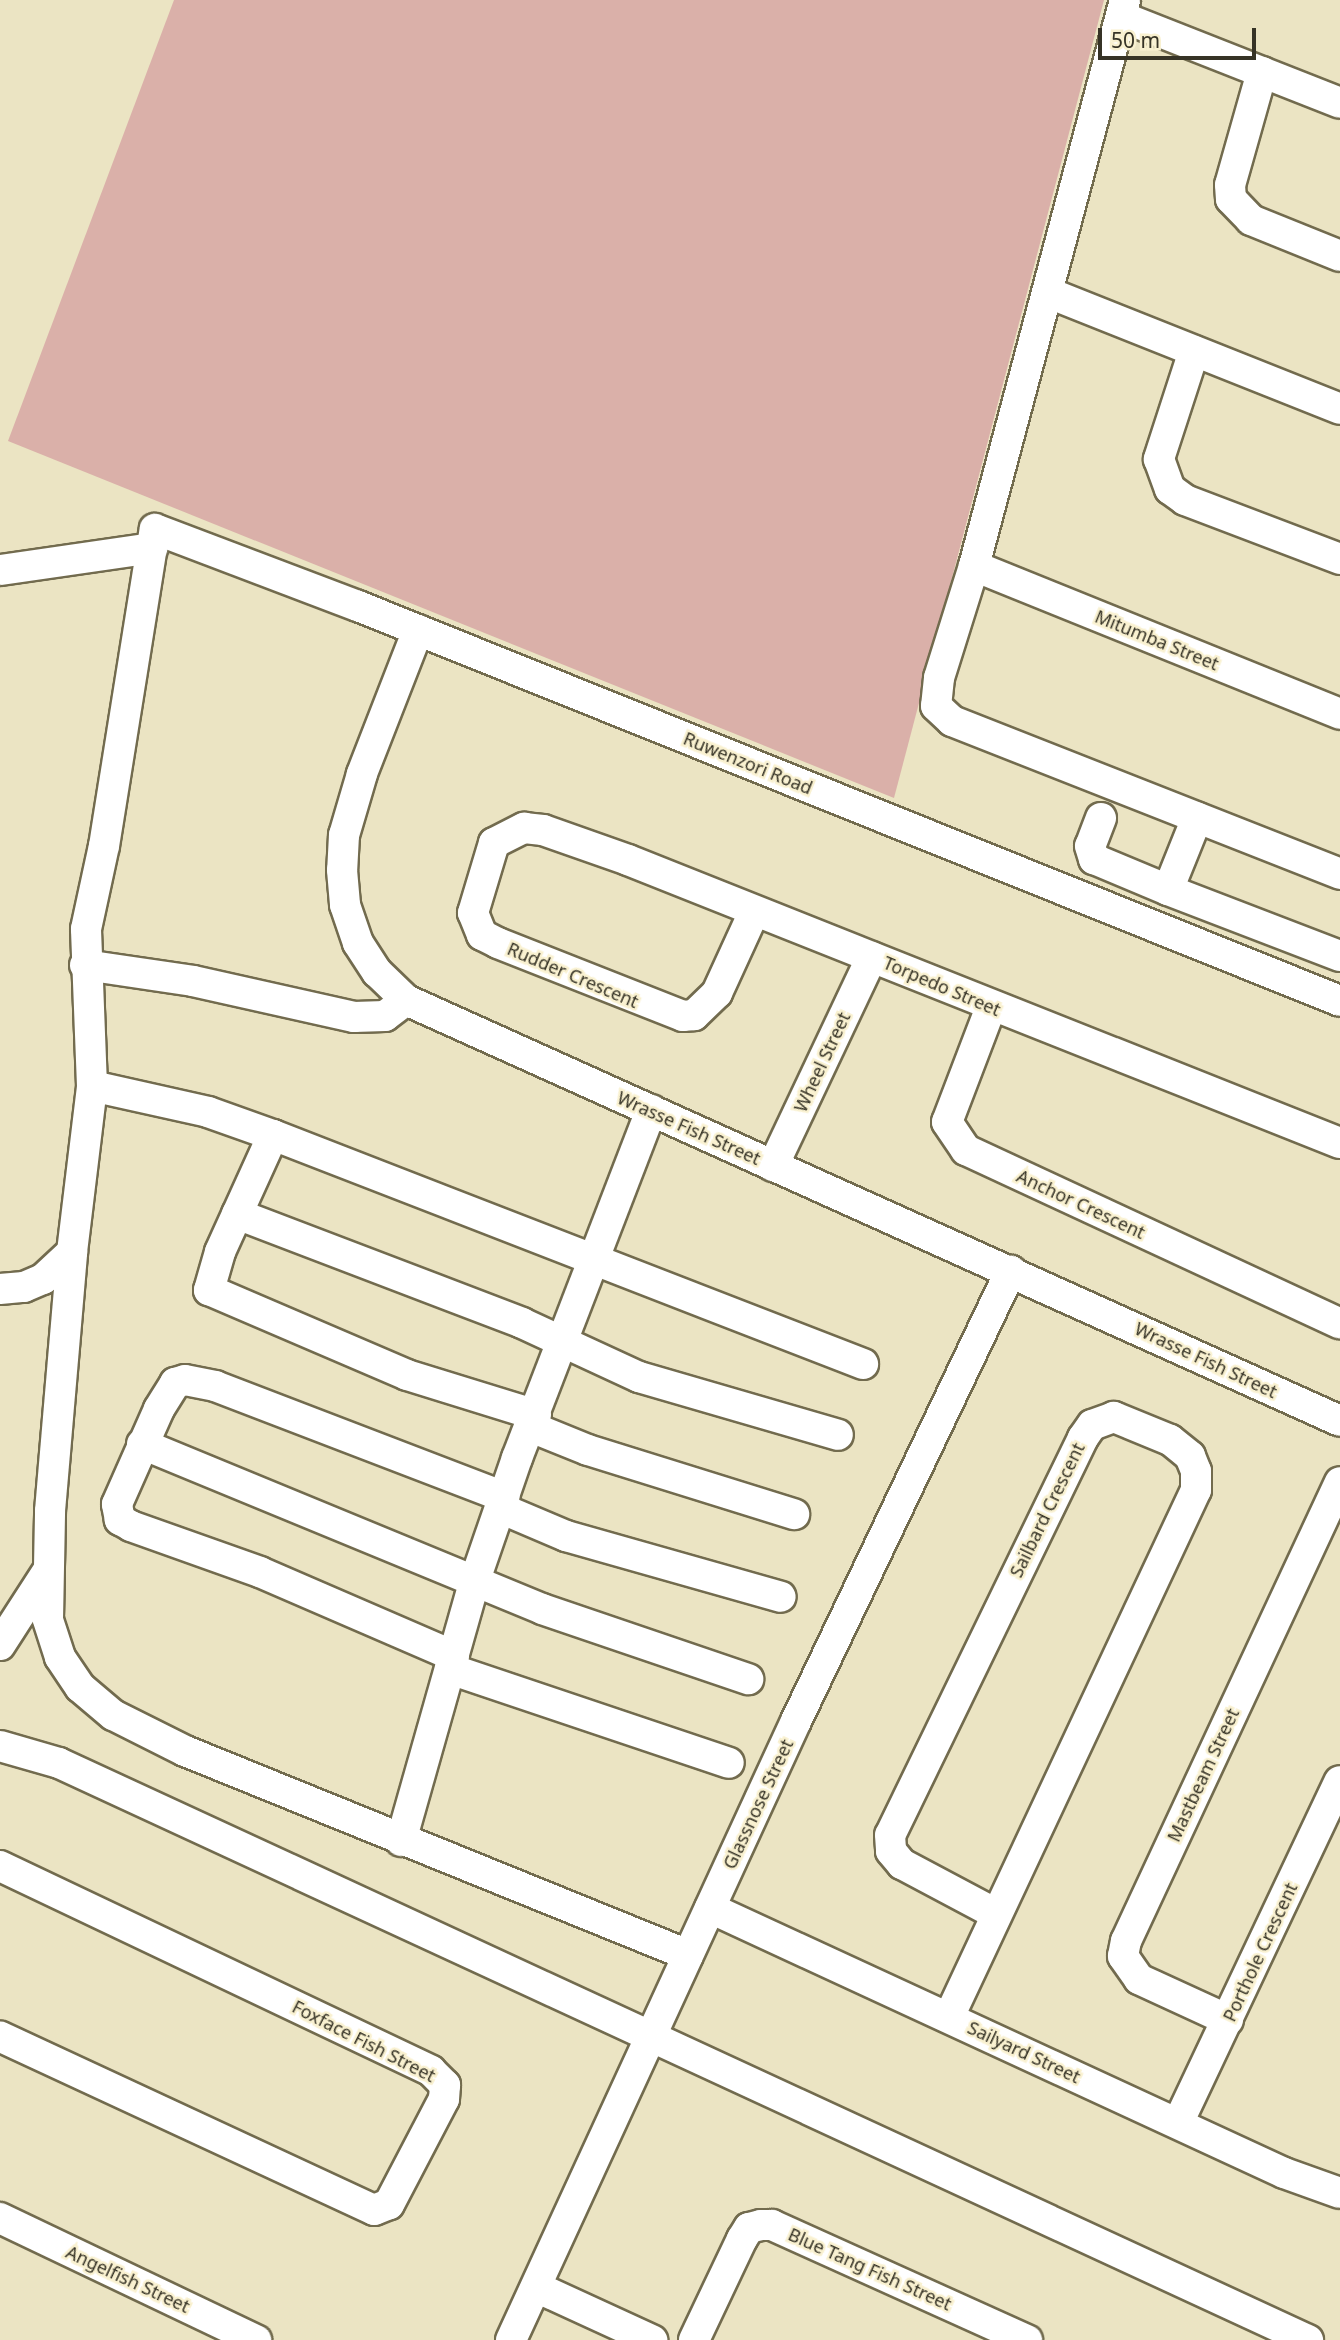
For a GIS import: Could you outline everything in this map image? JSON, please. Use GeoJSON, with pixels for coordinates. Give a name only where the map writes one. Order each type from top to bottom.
{"type":"FeatureCollection","features":[{"type":"Feature","properties":{"kind":"street"},"geometry":{"type":"LineString","coordinates":[[1340,103],[1262,72],[1124,8],[974,566],[939,678],[936,706],[952,721],[1340,874]]}},
{"type":"Feature","properties":{"kind":"street"},"geometry":{"type":"LineString","coordinates":[[1262,72],[1230,185],[1231,199],[1251,220],[1340,256]]}},
{"type":"Feature","properties":{"kind":"street"},"geometry":{"type":"LineString","coordinates":[[1049,293],[1340,409]]}},
{"type":"Feature","properties":{"kind":"street"},"geometry":{"type":"LineString","coordinates":[[1194,351],[1159,459],[1170,489],[1185,500],[1340,559]]}},
{"type":"Feature","properties":{"kind":"street"},"geometry":{"type":"LineString","coordinates":[[0,570],[153,538],[86,929],[85,965],[92,1086],[72,1252],[49,1568],[48,1619],[60,1657],[80,1687],[113,1715],[185,1751],[401,1841],[688,1955]]}},
{"type":"Feature","properties":{"kind":"street","name":"Ruwenzori Road"},"geometry":{"type":"LineString","coordinates":[[153,538],[418,630],[1340,1001]]}},
{"type":"Feature","properties":{"kind":"street","name":"Mitumba Street"},"geometry":{"type":"LineString","coordinates":[[974,566],[1340,715]]}},
{"type":"Feature","properties":{"kind":"street","name":"Wrasse Fish Street"},"geometry":{"type":"LineString","coordinates":[[418,630],[362,774],[344,835],[342,870],[345,905],[358,943],[377,972],[406,1000],[1340,1421]]}},
{"type":"Feature","properties":{"kind":"street"},"geometry":{"type":"LineString","coordinates":[[1101,818],[1090,846],[1094,859],[1340,956]]}},
{"type":"Feature","properties":{"kind":"street"},"geometry":{"type":"LineString","coordinates":[[1168,890],[1197,818]]}},
{"type":"Feature","properties":{"kind":"street","name":"Rudder Crescent"},"geometry":{"type":"LineString","coordinates":[[542,830],[524,828],[494,843],[476,893],[475,926],[498,943],[660,1011],[694,1015],[708,1005],[754,912]]}},
{"type":"Feature","properties":{"kind":"street","name":"Torpedo Street"},"geometry":{"type":"LineString","coordinates":[[542,830],[872,957],[992,1007],[1340,1143]]}},
{"type":"Feature","properties":{"kind":"street","name":"Wheel Street"},"geometry":{"type":"LineString","coordinates":[[773,1166],[872,957]]}},
{"type":"Feature","properties":{"kind":"street"},"geometry":{"type":"LineString","coordinates":[[85,965],[193,981],[354,1017],[385,1016],[406,1000]]}},
{"type":"Feature","properties":{"kind":"street","name":"Anchor Crescent"},"geometry":{"type":"LineString","coordinates":[[992,1007],[947,1122],[966,1150],[1340,1324]]}},
{"type":"Feature","properties":{"kind":"street"},"geometry":{"type":"LineString","coordinates":[[92,1086],[208,1112],[273,1135],[594,1263],[863,1364]]}},
{"type":"Feature","properties":{"kind":"street"},"geometry":{"type":"LineString","coordinates":[[401,1841],[475,1580],[562,1341],[651,1110]]}},
{"type":"Feature","properties":{"kind":"street"},"geometry":{"type":"LineString","coordinates":[[273,1135],[210,1278],[212,1293],[407,1374],[533,1421],[588,1450],[794,1514]]}},
{"type":"Feature","properties":{"kind":"street"},"geometry":{"type":"LineString","coordinates":[[237,1214],[562,1341],[639,1377],[838,1435]]}},
{"type":"Feature","properties":{"kind":"street"},"geometry":{"type":"LineString","coordinates":[[0,1289],[24,1287],[43,1279],[72,1252]]}},
{"type":"Feature","properties":{"kind":"street","name":"Glassnose Street"},"geometry":{"type":"LineString","coordinates":[[511,2340],[655,2035],[688,1955],[1011,1271]]}},
{"type":"Feature","properties":{"kind":"street"},"geometry":{"type":"LineString","coordinates":[[729,1763],[452,1663],[260,1572],[120,1520],[117,1504],[142,1444],[174,1383],[200,1382],[502,1503],[566,1536],[780,1597]]}},
{"type":"Feature","properties":{"kind":"street","name":"Sailbard Crescent"},"geometry":{"type":"LineString","coordinates":[[949,2017],[1196,1490],[1196,1471],[1190,1455],[1170,1440],[1114,1417],[1092,1425],[1083,1437],[890,1835],[891,1851],[902,1864],[996,1914]]}},
{"type":"Feature","properties":{"kind":"street"},"geometry":{"type":"LineString","coordinates":[[142,1444],[542,1609],[748,1679]]}},
{"type":"Feature","properties":{"kind":"street","name":"Mastbeam Street"},"geometry":{"type":"LineString","coordinates":[[1228,2020],[1139,1979],[1123,1956],[1126,1941],[1337,1498]]}},
{"type":"Feature","properties":{"kind":"street"},"geometry":{"type":"LineString","coordinates":[[0,1645],[49,1568]]}},
{"type":"Feature","properties":{"kind":"street"},"geometry":{"type":"LineString","coordinates":[[0,1746],[59,1763],[655,2035],[1308,2340]]}},
{"type":"Feature","properties":{"kind":"street","name":"Porthole Crescent"},"geometry":{"type":"LineString","coordinates":[[1178,2123],[1340,1781]]}},
{"type":"Feature","properties":{"kind":"street","name":"Foxface Fish Street"},"geometry":{"type":"LineString","coordinates":[[0,1866],[431,2071],[445,2085],[444,2099],[389,2204],[374,2210],[0,2036]]}},
{"type":"Feature","properties":{"kind":"street","name":"Sailyard Street"},"geometry":{"type":"LineString","coordinates":[[710,1908],[1284,2173],[1340,2193]]}},
{"type":"Feature","properties":{"kind":"street","name":"Angelfish Street"},"geometry":{"type":"LineString","coordinates":[[0,2218],[256,2340]]}},
{"type":"Feature","properties":{"kind":"street","name":"Blue Tang Fish Street"},"geometry":{"type":"LineString","coordinates":[[694,2340],[749,2228],[772,2225],[1027,2340]]}},
{"type":"Feature","properties":{"kind":"street"},"geometry":{"type":"LineString","coordinates":[[536,2287],[652,2340]]}},
{"type":"Feature","properties":{"kind":"shaded area"},"geometry":{"type":"Polygon","coordinates":[[[174,0],[1104,0],[894,798],[8,441],[174,0]]]}}]}
